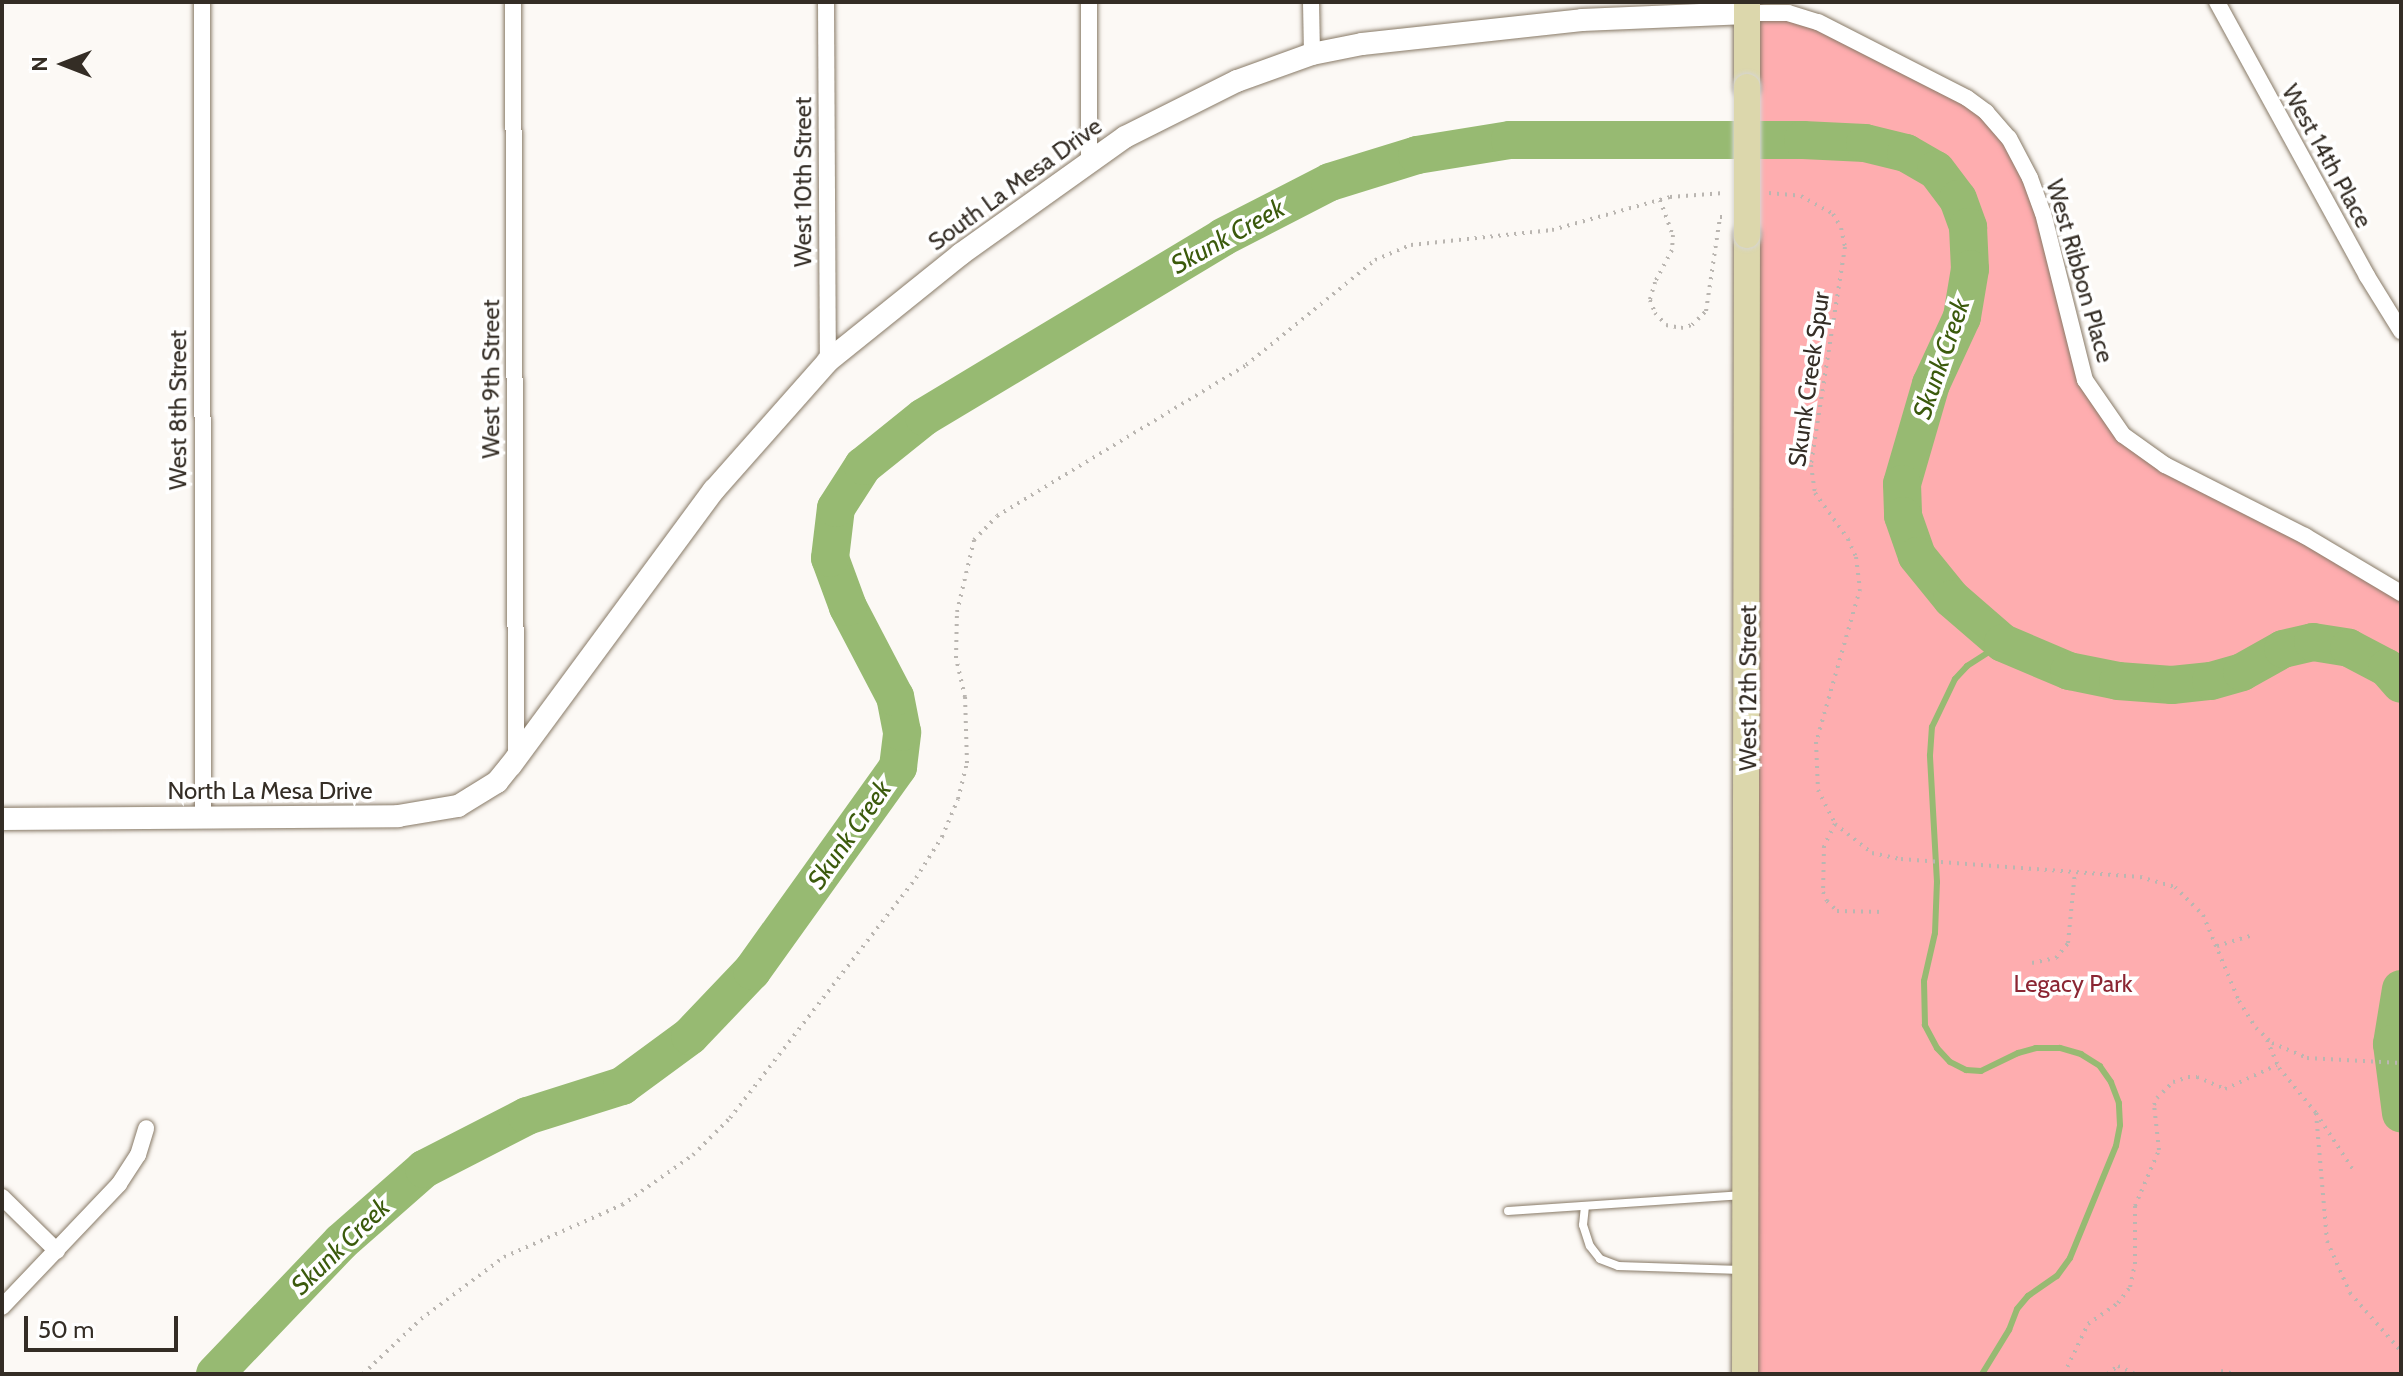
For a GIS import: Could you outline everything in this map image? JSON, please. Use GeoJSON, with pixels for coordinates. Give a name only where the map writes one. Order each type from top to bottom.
{"type":"FeatureCollection","features":[{"type":"Feature","properties":{"kind":"main road","name":"West 12th Street"},"geometry":{"type":"LineString","coordinates":[[1745,1374],[1744,214],[1747,8]]}},
{"type":"Feature","properties":{"kind":"street","name":"West 8th Street"},"geometry":{"type":"LineString","coordinates":[[202,2],[203,818]]}},
{"type":"Feature","properties":{"kind":"street","name":"West 9th Street"},"geometry":{"type":"LineString","coordinates":[[513,2],[516,755]]}},
{"type":"Feature","properties":{"kind":"street","name":"West 10th Street"},"geometry":{"type":"LineString","coordinates":[[826,2],[828,361]]}},
{"type":"Feature","properties":{"kind":"street"},"geometry":{"type":"LineString","coordinates":[[1089,2],[1089,160]]}},
{"type":"Feature","properties":{"kind":"street"},"geometry":{"type":"LineString","coordinates":[[1311,2],[1312,54]]}},
{"type":"Feature","properties":{"kind":"street","name":"West 14th Place"},"geometry":{"type":"LineString","coordinates":[[2217,2],[2367,276],[2401,331]]}},
{"type":"Feature","properties":{"kind":"street","name":"South La Mesa Drive"},"geometry":{"type":"LineString","coordinates":[[516,755],[714,490],[828,361],[961,254],[1089,160],[1168,113],[1237,81],[1312,54],[1410,36],[1747,8]]}},
{"type":"Feature","properties":{"kind":"street","name":"West Ribbon Place"},"geometry":{"type":"LineString","coordinates":[[1747,8],[1788,13],[1818,22],[1967,98],[1986,112],[2009,138],[2030,178],[2043,213],[2085,380],[2116,427],[2136,447],[2165,465],[2305,536],[2401,593]]}},
{"type":"Feature","properties":{"kind":"street","name":"North La Mesa Drive"},"geometry":{"type":"LineString","coordinates":[[2,819],[428,813],[474,798],[497,782],[516,755]]}},
{"type":"Feature","properties":{"kind":"street"},"geometry":{"type":"LineString","coordinates":[[2,1307],[119,1184],[138,1155],[146,1128]]}},
{"type":"Feature","properties":{"kind":"street"},"geometry":{"type":"LineString","coordinates":[[2,1197],[57,1251]]}},
{"type":"Feature","properties":{"kind":"lane"},"geometry":{"type":"LineString","coordinates":[[1508,1211],[1746,1195]]}},
{"type":"Feature","properties":{"kind":"lane"},"geometry":{"type":"LineString","coordinates":[[1585,1206],[1583,1225],[1590,1246],[1600,1259],[1618,1266],[1746,1270]]}},
{"type":"Feature","properties":{"kind":"path"},"geometry":{"type":"LineString","coordinates":[[363,1374],[421,1319],[504,1257],[622,1205],[693,1155],[730,1118],[916,878],[942,837],[958,799],[967,763],[965,697],[956,658],[957,612],[974,540],[997,516],[1074,466],[1246,365],[1375,260],[1411,245],[1552,230],[1690,193],[1744,214]]}},
{"type":"Feature","properties":{"kind":"path","name":"Skunk Creek Spur"},"geometry":{"type":"LineString","coordinates":[[1767,193],[1801,196],[1833,214],[1841,228],[1845,247],[1811,465],[1815,493],[1848,539],[1856,557],[1860,589],[1816,742],[1818,790],[1835,824],[1872,853],[1901,859],[2140,877],[2175,887],[2203,915],[2239,1001],[2266,1037],[2290,1053],[2326,1061],[2401,1063]]}},
{"type":"Feature","properties":{"kind":"path"},"geometry":{"type":"LineString","coordinates":[[1660,200],[1673,235],[1672,250],[1655,282],[1650,300],[1655,313],[1666,325],[1681,328],[1692,325],[1706,311],[1720,217],[1744,214]]}},
{"type":"Feature","properties":{"kind":"path"},"geometry":{"type":"LineString","coordinates":[[1835,824],[1824,846],[1823,892],[1837,911],[1856,915],[1885,912]]}},
{"type":"Feature","properties":{"kind":"path"},"geometry":{"type":"LineString","coordinates":[[2032,963],[2056,958],[2068,943],[2075,871]]}},
{"type":"Feature","properties":{"kind":"path"},"geometry":{"type":"LineString","coordinates":[[2217,946],[2254,935]]}},
{"type":"Feature","properties":{"kind":"path"},"geometry":{"type":"LineString","coordinates":[[2266,1037],[2277,1065],[2316,1113],[2354,1171]]}},
{"type":"Feature","properties":{"kind":"path"},"geometry":{"type":"LineString","coordinates":[[2064,1374],[2079,1336],[2088,1324],[2118,1303],[2130,1287],[2135,1264],[2135,1206],[2159,1150],[2154,1105],[2157,1098],[2173,1082],[2188,1077],[2197,1077],[2221,1090],[2277,1065]]}},
{"type":"Feature","properties":{"kind":"path"},"geometry":{"type":"LineString","coordinates":[[2316,1113],[2327,1241],[2350,1293],[2401,1351]]}},
{"type":"Feature","properties":{"kind":"path"},"geometry":{"type":"LineString","coordinates":[[2107,1374],[2111,1368],[2124,1366],[2135,1374]]}},
{"type":"Feature","properties":{"kind":"path"},"geometry":{"type":"LineString","coordinates":[[2214,1374],[2221,1371],[2235,1374]]}},
{"type":"Feature","properties":{"kind":"green space","name":"Legacy Park"},"geometry":{"type":"Polygon","coordinates":[[[1747,13],[1818,22],[1967,98],[2009,138],[2043,213],[2098,404],[2165,465],[2401,593],[2401,1374],[1745,1374],[1747,13]]]}},
{"type":"Feature","properties":{"kind":"waterway","name":"Skunk Creek"},"geometry":{"type":"LineString","coordinates":[[215,1374],[341,1242],[424,1169],[527,1116],[622,1086],[690,1036],[752,971],[898,767],[902,732],[895,697],[848,607],[830,558],[836,508],[863,466],[924,417],[1223,237],[1330,182],[1417,155],[1510,140],[1803,140],[1865,143],[1906,153],[1936,170],[1958,199],[1968,227],[1970,269],[1962,317],[1931,384],[1902,484],[1903,516],[1917,556],[1952,599],[2003,643],[2069,671],[2118,681],[2172,685],[2211,681],[2242,672],[2283,649],[2313,642],[2349,648],[2387,668],[2401,684]]}},
{"type":"Feature","properties":{"kind":"waterway"},"geometry":{"type":"LineString","coordinates":[[1982,1374],[2009,1330],[2017,1309],[2028,1296],[2057,1276],[2070,1258],[2116,1146],[2120,1125],[2119,1103],[2111,1082],[2100,1066],[2081,1054],[2060,1048],[2036,1048],[1981,1071],[1966,1070],[1950,1062],[1937,1048],[1925,1025],[1924,981],[1935,933],[1937,882],[1930,755],[1932,727],[1955,679],[1967,666],[2003,643]]}},
{"type":"Feature","properties":{"kind":"waterway","name":"Skunk Creek"},"geometry":{"type":"LineString","coordinates":[[2401,989],[2392,1044],[2401,1113]]}}]}
